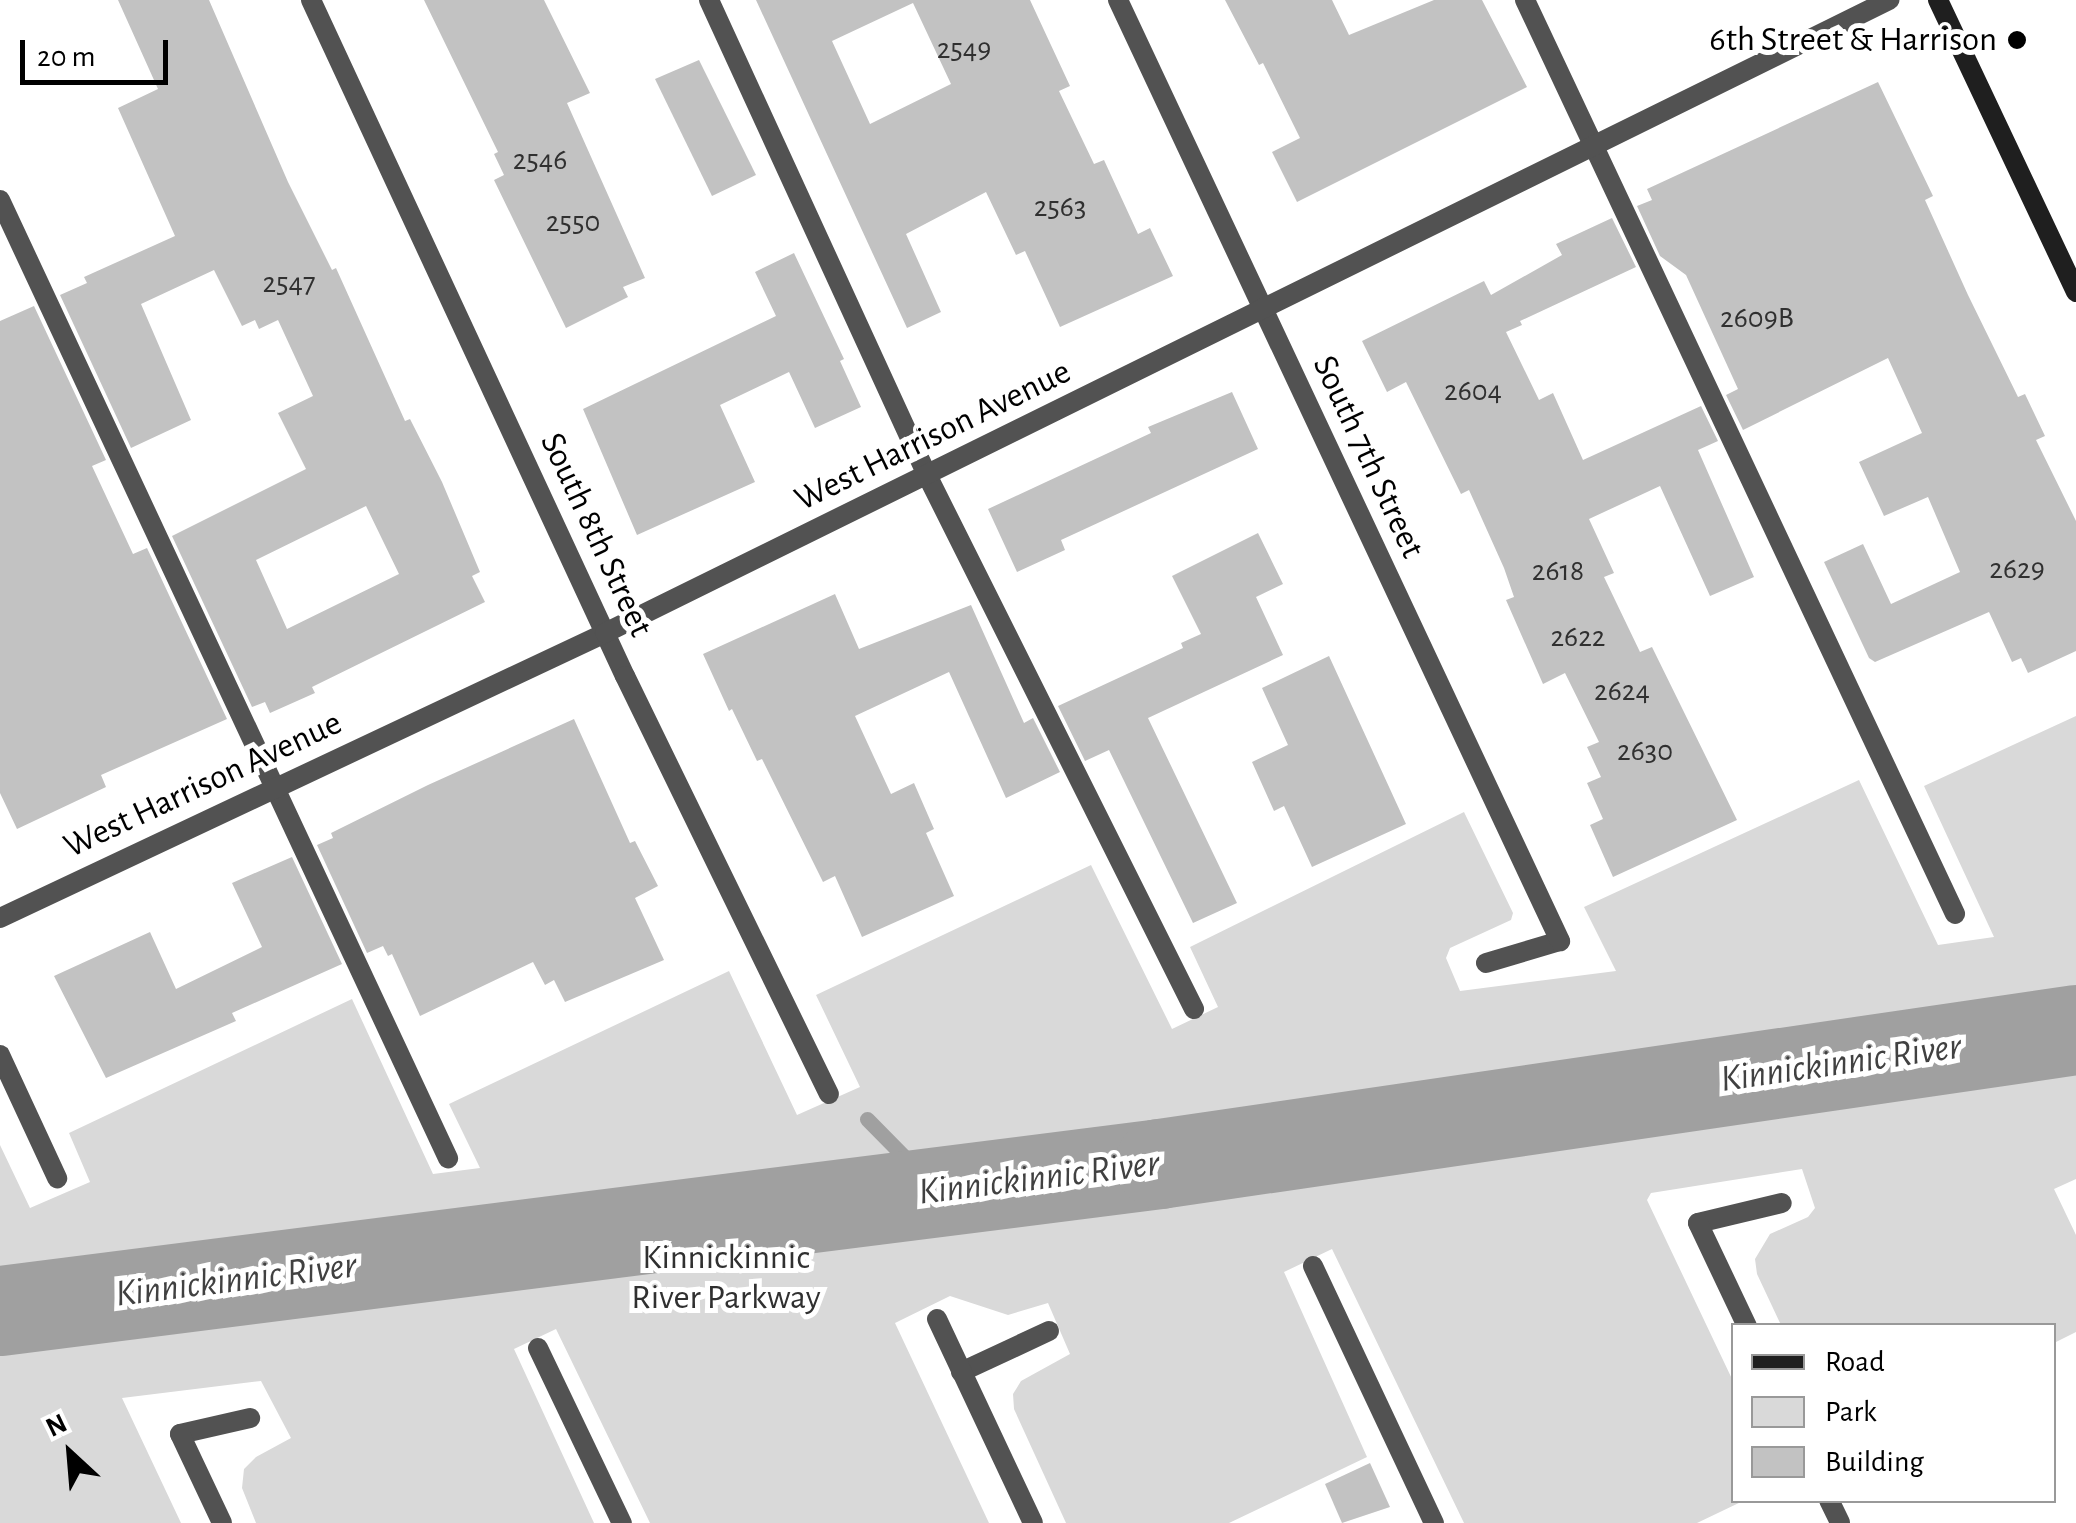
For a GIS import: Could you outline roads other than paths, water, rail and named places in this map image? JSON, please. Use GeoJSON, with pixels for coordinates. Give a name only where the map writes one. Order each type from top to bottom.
{"type":"FeatureCollection","features":[{"type":"Feature","properties":{"kind":"street","name":"South 8th Street"},"geometry":{"type":"LineString","coordinates":[[310,0],[605,632],[829,1094]]}},
{"type":"Feature","properties":{"kind":"street"},"geometry":{"type":"LineString","coordinates":[[709,0],[927,474],[1194,1010]]}},
{"type":"Feature","properties":{"kind":"street","name":"South 7th Street"},"geometry":{"type":"LineString","coordinates":[[1118,0],[1560,941],[1486,963]]}},
{"type":"Feature","properties":{"kind":"street"},"geometry":{"type":"LineString","coordinates":[[1525,0],[1955,914]]}},
{"type":"Feature","properties":{"kind":"street","name":"West Harrison Avenue"},"geometry":{"type":"LineString","coordinates":[[0,918],[605,632],[1889,0]]}},
{"type":"Feature","properties":{"kind":"street"},"geometry":{"type":"LineString","coordinates":[[1938,0],[2076,292]]}},
{"type":"Feature","properties":{"kind":"street"},"geometry":{"type":"LineString","coordinates":[[0,200],[448,1158]]}},
{"type":"Feature","properties":{"kind":"street"},"geometry":{"type":"LineString","coordinates":[[0,1055],[58,1178]]}},
{"type":"Feature","properties":{"kind":"street"},"geometry":{"type":"LineString","coordinates":[[1746,1323],[1698,1223],[1782,1203]]}},
{"type":"Feature","properties":{"kind":"street"},"geometry":{"type":"LineString","coordinates":[[1313,1266],[1434,1523]]}},
{"type":"Feature","properties":{"kind":"street"},"geometry":{"type":"LineString","coordinates":[[937,1319],[1032,1523]]}},
{"type":"Feature","properties":{"kind":"street"},"geometry":{"type":"LineString","coordinates":[[962,1372],[1049,1331]]}},
{"type":"Feature","properties":{"kind":"street"},"geometry":{"type":"LineString","coordinates":[[538,1348],[622,1523]]}},
{"type":"Feature","properties":{"kind":"street"},"geometry":{"type":"LineString","coordinates":[[222,1523],[180,1434],[250,1418]]}},
{"type":"Feature","properties":{"kind":"waterway","name":"Kinnickinnic River"},"geometry":{"type":"LineString","coordinates":[[0,1311],[1160,1164],[2076,1030]]}},
{"type":"Feature","properties":{"kind":"waterway"},"geometry":{"type":"LineString","coordinates":[[867,1119],[938,1191]]}},
{"type":"Feature","properties":{"kind":"place","name":"6th Street & Harrison"},"geometry":{"type":"Point","coordinates":[2017,40]}},
{"type":"Feature","properties":{"kind":"park label","name":"Kinnickinnic River Parkway"},"geometry":{"type":"Point","coordinates":[726,1278]}}]}
